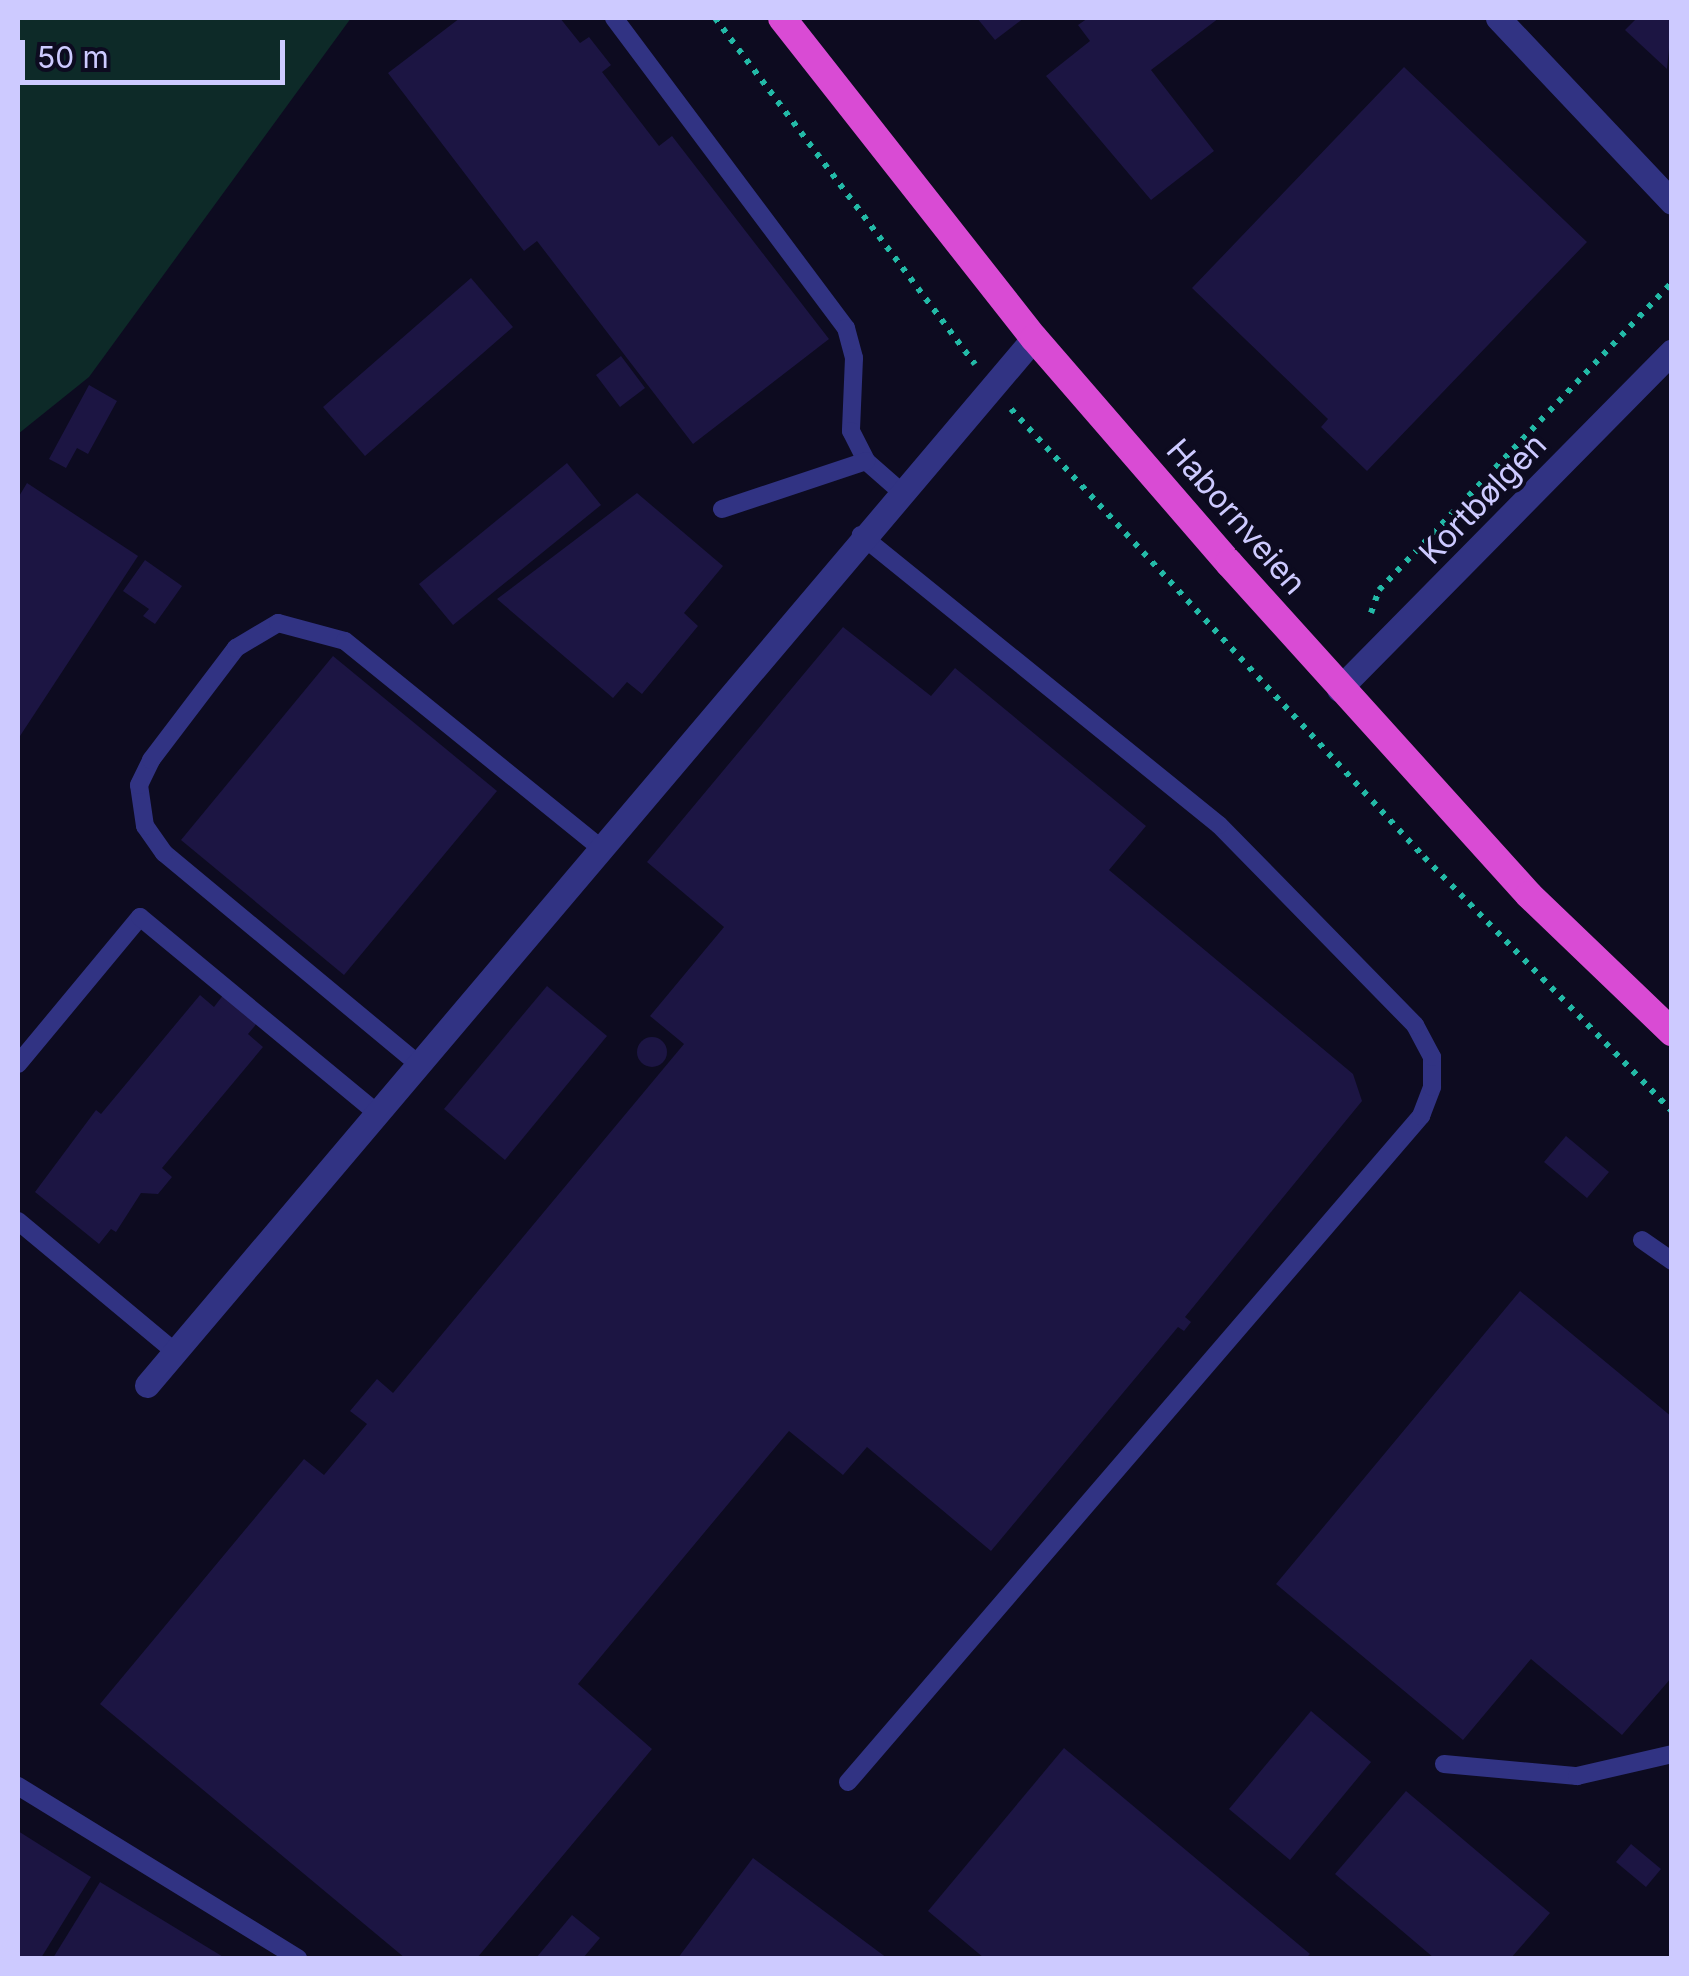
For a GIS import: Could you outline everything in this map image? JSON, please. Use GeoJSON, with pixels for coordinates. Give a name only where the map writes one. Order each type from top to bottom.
{"type":"FeatureCollection","features":[{"type":"Feature","properties":{"kind":"highway","name":"Habornveien"},"geometry":{"type":"LineString","coordinates":[[782,18],[1034,338],[1339,689],[1529,895],[1672,1032]]}},
{"type":"Feature","properties":{"kind":"street"},"geometry":{"type":"LineString","coordinates":[[1498,18],[1672,202]]}},
{"type":"Feature","properties":{"kind":"street"},"geometry":{"type":"LineString","coordinates":[[147,1385],[989,383],[1034,338]]}},
{"type":"Feature","properties":{"kind":"street","name":"Kortbølgen"},"geometry":{"type":"LineString","coordinates":[[1339,689],[1672,351]]}},
{"type":"Feature","properties":{"kind":"lane"},"geometry":{"type":"LineString","coordinates":[[614,18],[846,328],[854,358],[851,432],[866,461],[899,490]]}},
{"type":"Feature","properties":{"kind":"lane"},"geometry":{"type":"LineString","coordinates":[[722,509],[866,461]]}},
{"type":"Feature","properties":{"kind":"lane"},"geometry":{"type":"LineString","coordinates":[[848,1782],[1420,1116],[1432,1072],[1432,1057],[1415,1025],[1219,825],[861,536]]}},
{"type":"Feature","properties":{"kind":"lane"},"geometry":{"type":"LineString","coordinates":[[418,1063],[164,854],[145,826],[140,785],[151,760],[236,648],[278,623],[346,641],[600,846]]}},
{"type":"Feature","properties":{"kind":"lane"},"geometry":{"type":"LineString","coordinates":[[18,1064],[140,917],[376,1112]]}},
{"type":"Feature","properties":{"kind":"lane"},"geometry":{"type":"LineString","coordinates":[[18,1221],[175,1352]]}},
{"type":"Feature","properties":{"kind":"lane"},"geometry":{"type":"LineString","coordinates":[[1642,1240],[1672,1261]]}},
{"type":"Feature","properties":{"kind":"lane"},"geometry":{"type":"LineString","coordinates":[[1444,1764],[1578,1776],[1672,1754]]}},
{"type":"Feature","properties":{"kind":"lane"},"geometry":{"type":"LineString","coordinates":[[18,1786],[298,1958]]}},
{"type":"Feature","properties":{"kind":"path"},"geometry":{"type":"LineString","coordinates":[[715,18],[989,383],[1424,858],[1672,1111]]}},
{"type":"Feature","properties":{"kind":"path"},"geometry":{"type":"LineString","coordinates":[[1379,652],[1371,613],[1379,590],[1672,282]]}},
{"type":"Feature","properties":{"kind":"green space"},"geometry":{"type":"Polygon","coordinates":[[[18,18],[351,18],[89,377],[18,434],[18,18]]]}},
{"type":"Feature","properties":{"kind":"building"},"geometry":{"type":"Polygon","coordinates":[[[460,18],[560,18],[580,43],[589,37],[611,65],[602,72],[659,146],[672,136],[829,339],[693,444],[537,241],[524,251],[388,73],[460,18]]]}},
{"type":"Feature","properties":{"kind":"building"},"geometry":{"type":"Polygon","coordinates":[[[977,18],[1024,18],[995,40],[977,18]]]}},
{"type":"Feature","properties":{"kind":"building"},"geometry":{"type":"Polygon","coordinates":[[[1088,18],[1219,18],[1151,70],[1214,151],[1151,200],[1046,76],[1090,41],[1078,25],[1088,18]]]}},
{"type":"Feature","properties":{"kind":"building"},"geometry":{"type":"Polygon","coordinates":[[[1637,18],[1672,18],[1667,69],[1625,30],[1637,18]]]}},
{"type":"Feature","properties":{"kind":"building"},"geometry":{"type":"Polygon","coordinates":[[[1404,67],[1587,242],[1367,471],[1321,427],[1328,419],[1192,288],[1404,67]]]}},
{"type":"Feature","properties":{"kind":"building"},"geometry":{"type":"Polygon","coordinates":[[[471,278],[513,327],[365,456],[323,407],[471,278]]]}},
{"type":"Feature","properties":{"kind":"building"},"geometry":{"type":"Polygon","coordinates":[[[621,356],[645,388],[620,407],[596,375],[621,356]]]}},
{"type":"Feature","properties":{"kind":"building"},"geometry":{"type":"Polygon","coordinates":[[[89,385],[117,401],[88,454],[77,448],[66,468],[49,459],[89,385]]]}},
{"type":"Feature","properties":{"kind":"building"},"geometry":{"type":"Polygon","coordinates":[[[567,463],[601,505],[453,625],[419,584],[567,463]]]}},
{"type":"Feature","properties":{"kind":"building"},"geometry":{"type":"Polygon","coordinates":[[[27,483],[138,556],[20,736],[18,498],[27,483]]]}},
{"type":"Feature","properties":{"kind":"building"},"geometry":{"type":"Polygon","coordinates":[[[637,493],[723,566],[684,613],[698,626],[642,694],[627,682],[613,698],[497,599],[637,493]]]}},
{"type":"Feature","properties":{"kind":"building"},"geometry":{"type":"Polygon","coordinates":[[[145,560],[182,586],[155,624],[143,616],[149,609],[123,591],[145,560]]]}},
{"type":"Feature","properties":{"kind":"building"},"geometry":{"type":"Polygon","coordinates":[[[843,627],[931,696],[955,668],[1146,826],[1109,870],[1353,1074],[1362,1101],[1185,1317],[1191,1322],[1184,1331],[1178,1327],[991,1551],[867,1447],[843,1475],[789,1431],[578,1684],[652,1749],[477,1958],[405,1958],[100,1704],[304,1459],[324,1475],[367,1424],[350,1411],[377,1379],[393,1393],[684,1044],[650,1016],[724,927],[647,862],[843,627]]]}},
{"type":"Feature","properties":{"kind":"building"},"geometry":{"type":"Polygon","coordinates":[[[333,656],[497,791],[344,975],[181,840],[333,656]]]}},
{"type":"Feature","properties":{"kind":"building"},"geometry":{"type":"Polygon","coordinates":[[[547,986],[607,1036],[505,1160],[444,1109],[547,986]]]}},
{"type":"Feature","properties":{"kind":"building"},"geometry":{"type":"Polygon","coordinates":[[[224,994],[258,1022],[248,1034],[263,1047],[162,1168],[172,1177],[158,1194],[141,1193],[116,1232],[111,1229],[99,1244],[35,1192],[96,1110],[101,1114],[200,995],[214,1007],[224,994]]]}},
{"type":"Feature","properties":{"kind":"building"},"geometry":{"type":"Polygon","coordinates":[[[652,1037],[663,1041],[667,1052],[663,1063],[652,1067],[641,1063],[637,1052],[641,1041],[652,1037]]]}},
{"type":"Feature","properties":{"kind":"building"},"geometry":{"type":"Polygon","coordinates":[[[1566,1136],[1609,1172],[1587,1198],[1544,1162],[1566,1136]]]}},
{"type":"Feature","properties":{"kind":"building"},"geometry":{"type":"Polygon","coordinates":[[[1520,1291],[1672,1417],[1672,1677],[1622,1735],[1531,1659],[1463,1740],[1276,1584],[1520,1291]]]}},
{"type":"Feature","properties":{"kind":"building"},"geometry":{"type":"Polygon","coordinates":[[[1311,1711],[1371,1762],[1290,1860],[1229,1809],[1311,1711]]]}},
{"type":"Feature","properties":{"kind":"building"},"geometry":{"type":"Polygon","coordinates":[[[1064,1748],[1310,1954],[1306,1958],[984,1958],[928,1911],[1064,1748]]]}},
{"type":"Feature","properties":{"kind":"building"},"geometry":{"type":"Polygon","coordinates":[[[1406,1791],[1550,1913],[1511,1958],[1434,1958],[1335,1874],[1406,1791]]]}},
{"type":"Feature","properties":{"kind":"building"},"geometry":{"type":"Polygon","coordinates":[[[18,1831],[91,1877],[41,1958],[18,1958],[18,1831]]]}},
{"type":"Feature","properties":{"kind":"building"},"geometry":{"type":"Polygon","coordinates":[[[1631,1844],[1661,1869],[1646,1887],[1616,1862],[1631,1844]]]}},
{"type":"Feature","properties":{"kind":"building"},"geometry":{"type":"Polygon","coordinates":[[[753,1858],[887,1958],[678,1958],[753,1858]]]}},
{"type":"Feature","properties":{"kind":"building"},"geometry":{"type":"Polygon","coordinates":[[[100,1882],[225,1958],[53,1958],[100,1882]]]}},
{"type":"Feature","properties":{"kind":"building"},"geometry":{"type":"Polygon","coordinates":[[[572,1915],[600,1938],[583,1958],[536,1958],[572,1915]]]}}]}
